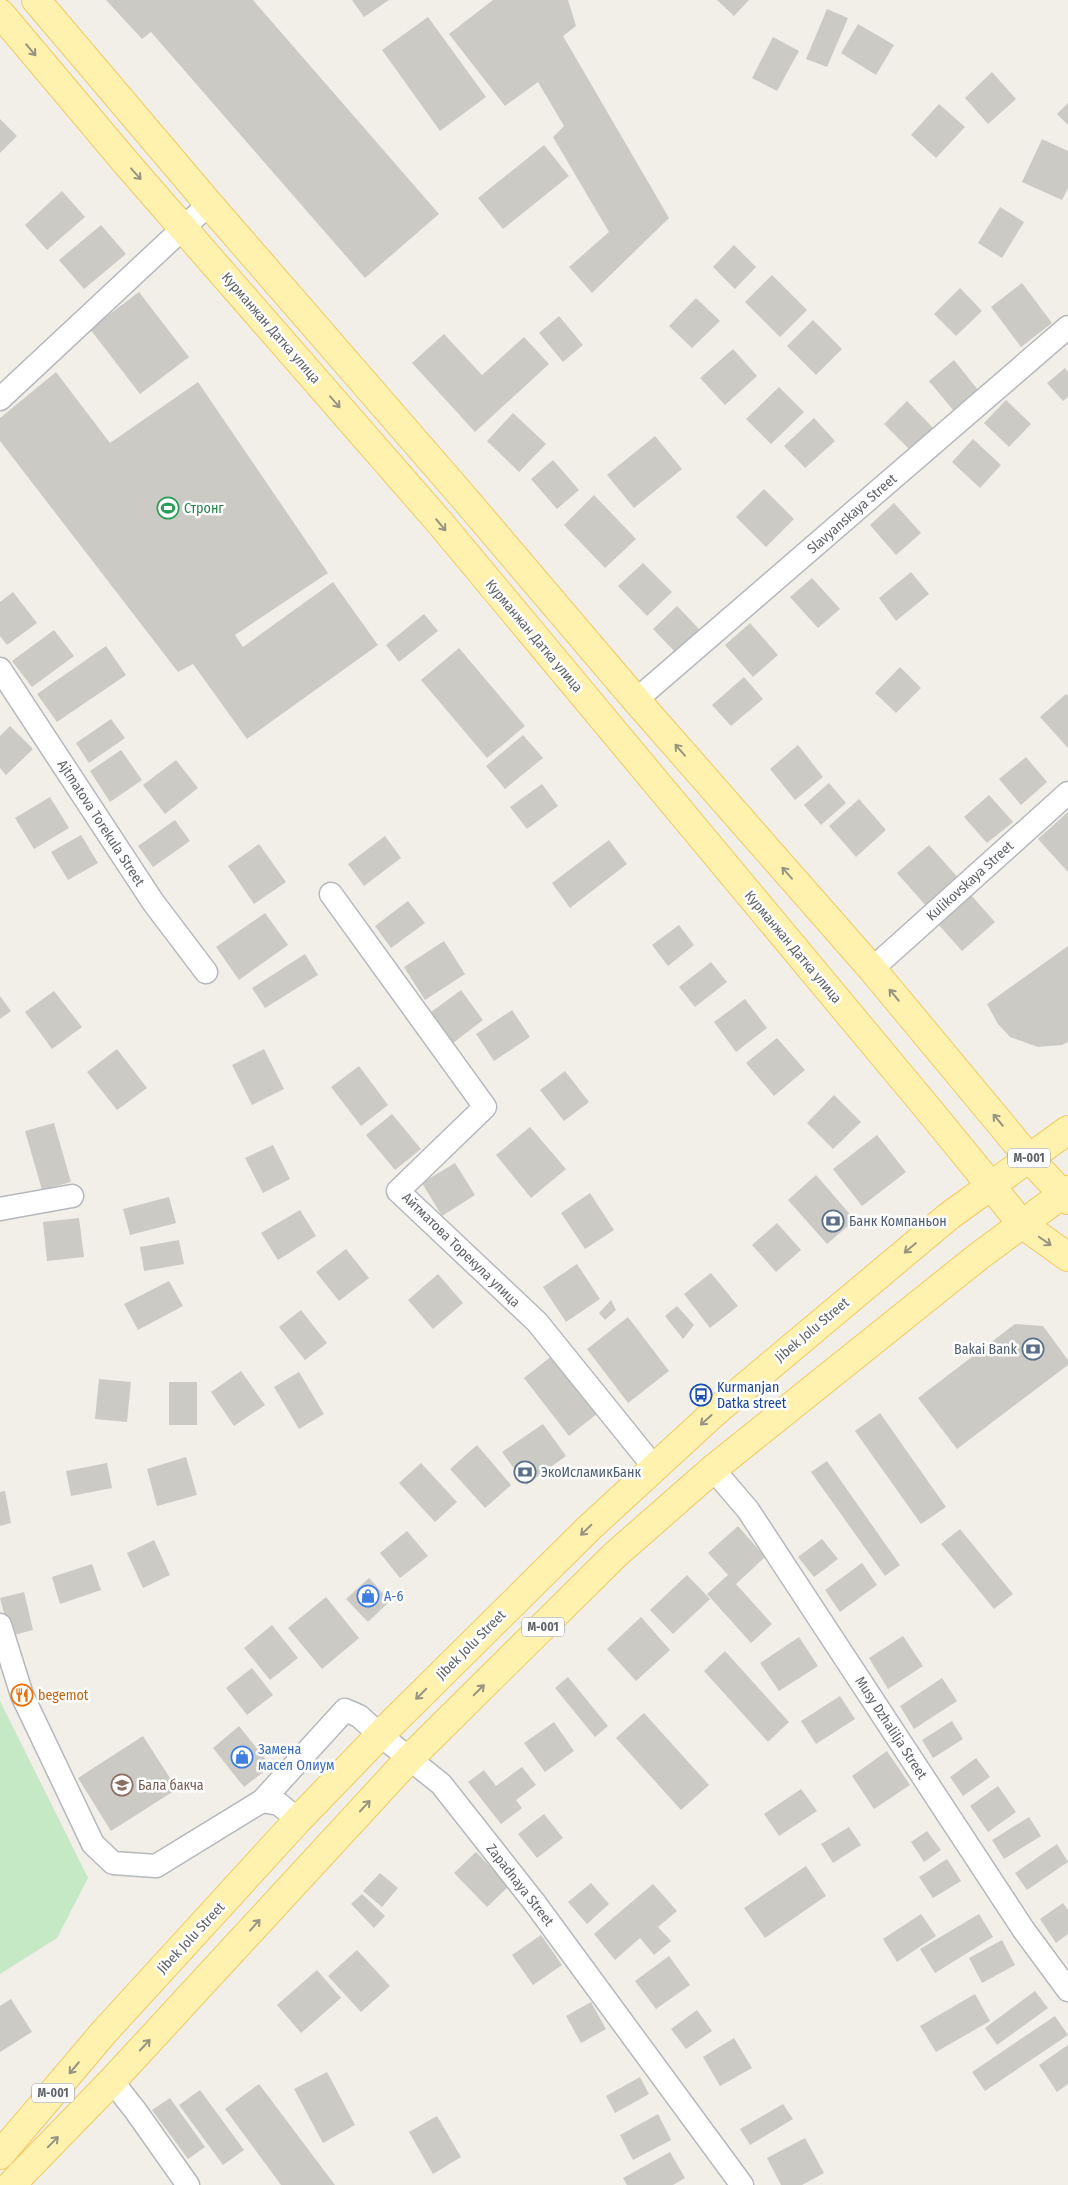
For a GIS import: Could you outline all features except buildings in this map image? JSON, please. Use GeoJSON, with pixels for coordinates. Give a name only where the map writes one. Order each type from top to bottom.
{"type":"FeatureCollection","features":[{"type":"Feature","properties":{"kind":"main road"},"geometry":{"type":"LineString","coordinates":[[36,0],[636,700],[872,969],[1029,1158],[1066,1195]]}},
{"type":"Feature","properties":{"kind":"main road","name":"Курманжан Датка улица"},"geometry":{"type":"LineString","coordinates":[[0,13],[128,165],[441,524],[1022,1224],[1068,1257]]}},
{"type":"Feature","properties":{"kind":"main road","name":"М-001"},"geometry":{"type":"LineString","coordinates":[[990,1186],[1068,1130]]}},
{"type":"Feature","properties":{"kind":"main road","name":"Jibek Jolu Street"},"geometry":{"type":"LineString","coordinates":[[0,2155],[105,2031],[298,1820],[380,1735],[589,1528],[715,1412],[918,1241],[990,1186]]}},
{"type":"Feature","properties":{"kind":"main road","name":"М-001"},"geometry":{"type":"LineString","coordinates":[[15,2181],[112,2081],[409,1759],[615,1555],[713,1469],[979,1256],[1022,1224],[1066,1195]]}},
{"type":"Feature","properties":{"kind":"street"},"geometry":{"type":"LineString","coordinates":[[0,399],[183,226],[209,204]]}},
{"type":"Feature","properties":{"kind":"street","name":"Slavyanskaya Street"},"geometry":{"type":"LineString","coordinates":[[636,700],[1068,328]]}},
{"type":"Feature","properties":{"kind":"street","name":"Ajtmatova Torekula Street"},"geometry":{"type":"LineString","coordinates":[[0,669],[153,902],[206,972]]}},
{"type":"Feature","properties":{"kind":"street","name":"Kulikovskaya Street"},"geometry":{"type":"LineString","coordinates":[[872,969],[1068,793]]}},
{"type":"Feature","properties":{"kind":"street","name":"Айтматова Торекула улица"},"geometry":{"type":"LineString","coordinates":[[330,894],[485,1107],[398,1190],[537,1322],[654,1467]]}},
{"type":"Feature","properties":{"kind":"street"},"geometry":{"type":"LineString","coordinates":[[0,1209],[72,1196]]}},
{"type":"Feature","properties":{"kind":"street","name":"Musy Dzhalilja Street"},"geometry":{"type":"LineString","coordinates":[[713,1469],[748,1510],[1024,1929],[1068,1990]]}},
{"type":"Feature","properties":{"kind":"street"},"geometry":{"type":"LineString","coordinates":[[0,1624],[22,1695],[93,1844],[113,1862],[156,1866],[262,1801],[279,1804],[298,1820]]}},
{"type":"Feature","properties":{"kind":"street","name":"Zapadnaya Street"},"geometry":{"type":"LineString","coordinates":[[262,1801],[345,1710],[359,1716],[440,1784],[534,1902],[742,2185]]}},
{"type":"Feature","properties":{"kind":"street"},"geometry":{"type":"LineString","coordinates":[[112,2081],[188,2185]]}},
{"type":"Feature","properties":{"kind":"green space"},"geometry":{"type":"Polygon","coordinates":[[[0,1701],[88,1878],[57,1938],[0,1974],[0,1701]]]}},
{"type":"Feature","properties":{"kind":"place","name":"Стронг"},"geometry":{"type":"Point","coordinates":[168,508]}},
{"type":"Feature","properties":{"kind":"place","name":"Банк Компаньон"},"geometry":{"type":"Point","coordinates":[833,1221]}},
{"type":"Feature","properties":{"kind":"place","name":"Bakai Bank"},"geometry":{"type":"Point","coordinates":[1033,1349]}},
{"type":"Feature","properties":{"kind":"place","name":"Kurmanjan Datka street"},"geometry":{"type":"Point","coordinates":[701,1395]}},
{"type":"Feature","properties":{"kind":"place","name":"ЭкоИсламикБанк"},"geometry":{"type":"Point","coordinates":[525,1472]}},
{"type":"Feature","properties":{"kind":"place","name":"А-6"},"geometry":{"type":"Point","coordinates":[368,1596]}},
{"type":"Feature","properties":{"kind":"place","name":"begemot"},"geometry":{"type":"Point","coordinates":[22,1695]}},
{"type":"Feature","properties":{"kind":"place","name":"Замена масел Олиум"},"geometry":{"type":"Point","coordinates":[242,1757]}},
{"type":"Feature","properties":{"kind":"place","name":"Бала бакча"},"geometry":{"type":"Point","coordinates":[122,1785]}}]}
